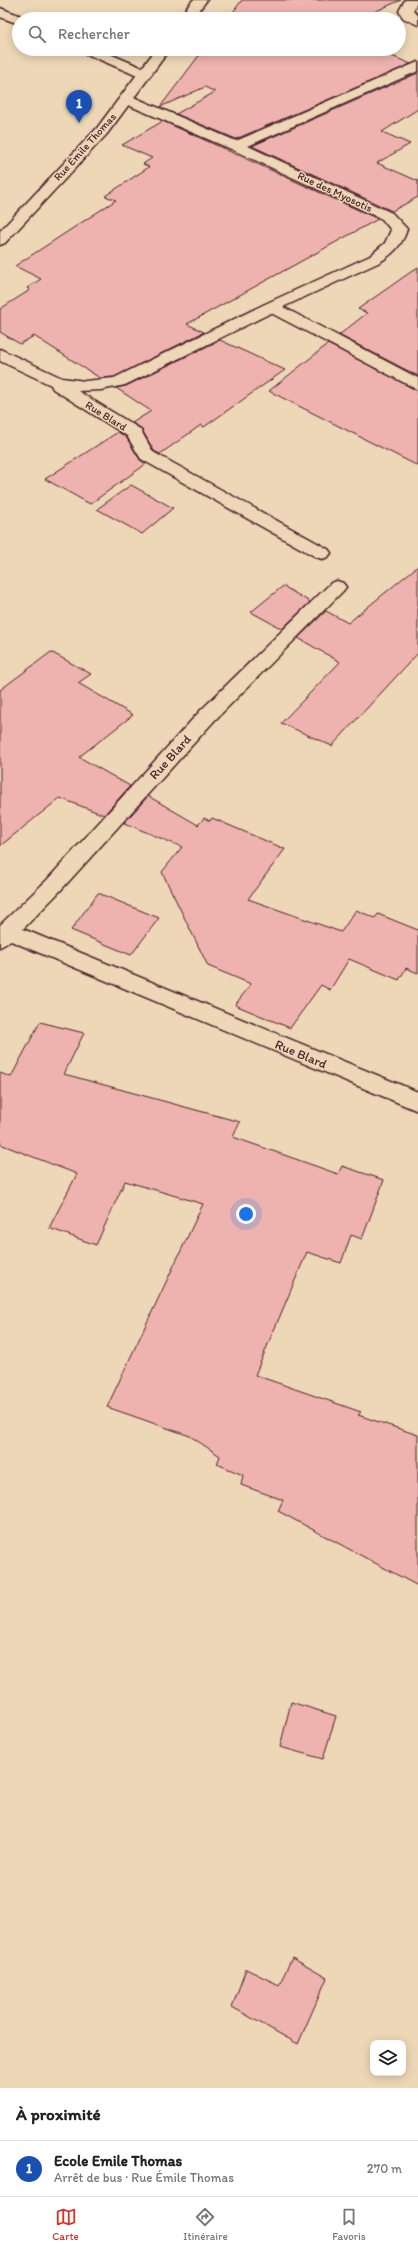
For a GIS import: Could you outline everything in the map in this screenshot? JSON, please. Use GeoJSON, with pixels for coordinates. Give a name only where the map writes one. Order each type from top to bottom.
{"type":"FeatureCollection","features":[{"type":"Feature","properties":{"kind":"street"},"geometry":{"type":"LineString","coordinates":[[191,12],[200,0]]}},
{"type":"Feature","properties":{"kind":"street"},"geometry":{"type":"LineString","coordinates":[[412,0],[406,11],[408,15],[418,21]]}},
{"type":"Feature","properties":{"kind":"street"},"geometry":{"type":"LineString","coordinates":[[0,12],[12,17]]}},
{"type":"Feature","properties":{"kind":"street"},"geometry":{"type":"LineString","coordinates":[[103,56],[145,74]]}},
{"type":"Feature","properties":{"kind":"street","name":"Rue Émile Thomas"},"geometry":{"type":"LineString","coordinates":[[0,240],[102,131],[158,56]]}},
{"type":"Feature","properties":{"kind":"street"},"geometry":{"type":"LineString","coordinates":[[236,146],[418,66]]}},
{"type":"Feature","properties":{"kind":"street","name":"Rue des Myosotis"},"geometry":{"type":"LineString","coordinates":[[0,354],[49,380],[73,386],[99,387],[119,382],[271,307],[375,259],[388,250],[397,240],[399,229],[387,216],[236,146],[126,99]]}},
{"type":"Feature","properties":{"kind":"street"},"geometry":{"type":"LineString","coordinates":[[271,307],[418,385]]}},
{"type":"Feature","properties":{"kind":"street","name":"Rue Blard"},"geometry":{"type":"LineString","coordinates":[[49,380],[134,433],[147,455],[322,553]]}},
{"type":"Feature","properties":{"kind":"street","name":"Rue Blard"},"geometry":{"type":"LineString","coordinates":[[337,587],[207,716],[54,884],[4,935],[418,1102]]}},
{"type":"Feature","properties":{"kind":"building"},"geometry":{"type":"Polygon","coordinates":[[[242,0],[401,0],[374,12],[233,12],[242,0]]]}},
{"type":"Feature","properties":{"kind":"building"},"geometry":{"type":"Polygon","coordinates":[[[199,56],[392,56],[411,64],[236,139],[176,114],[215,92],[205,87],[160,107],[199,56]]]}},
{"type":"Feature","properties":{"kind":"building"},"geometry":{"type":"Polygon","coordinates":[[[418,73],[418,109],[382,132],[410,144],[377,163],[418,181],[418,197],[392,211],[252,146],[418,73]]]}},
{"type":"Feature","properties":{"kind":"building"},"geometry":{"type":"Polygon","coordinates":[[[163,121],[378,219],[187,324],[204,332],[114,377],[100,378],[34,336],[20,344],[0,332],[0,309],[30,290],[27,288],[41,279],[15,266],[116,200],[105,196],[149,167],[143,164],[152,158],[122,145],[163,121]]]}},
{"type":"Feature","properties":{"kind":"building"},"geometry":{"type":"Polygon","coordinates":[[[418,267],[418,376],[339,335],[367,313],[358,309],[418,267]]]}},
{"type":"Feature","properties":{"kind":"building"},"geometry":{"type":"Polygon","coordinates":[[[220,340],[285,370],[204,427],[201,425],[160,454],[154,451],[141,428],[132,423],[151,411],[116,388],[126,386],[220,340]]]}},
{"type":"Feature","properties":{"kind":"building"},"geometry":{"type":"Polygon","coordinates":[[[328,344],[418,391],[418,466],[269,391],[328,344]]]}},
{"type":"Feature","properties":{"kind":"building"},"geometry":{"type":"Polygon","coordinates":[[[118,432],[126,437],[140,460],[146,464],[90,504],[45,479],[118,432]]]}},
{"type":"Feature","properties":{"kind":"building"},"geometry":{"type":"Polygon","coordinates":[[[131,485],[173,508],[142,534],[97,509],[131,485]]]}},
{"type":"Feature","properties":{"kind":"building"},"geometry":{"type":"Polygon","coordinates":[[[418,566],[418,653],[332,746],[281,723],[340,662],[298,638],[326,611],[348,623],[418,566]]]}},
{"type":"Feature","properties":{"kind":"building"},"geometry":{"type":"Polygon","coordinates":[[[283,586],[310,602],[282,629],[251,612],[283,586]]]}},
{"type":"Feature","properties":{"kind":"building"},"geometry":{"type":"Polygon","coordinates":[[[51,652],[91,674],[78,683],[133,715],[79,757],[130,786],[104,815],[60,798],[0,846],[0,690],[51,652]]]}},
{"type":"Feature","properties":{"kind":"building"},"geometry":{"type":"Polygon","coordinates":[[[148,796],[198,825],[204,818],[210,821],[212,818],[285,849],[248,899],[341,932],[356,910],[375,918],[378,914],[418,930],[418,973],[406,968],[399,980],[349,959],[330,990],[321,985],[290,1028],[235,1005],[251,984],[208,966],[162,872],[182,847],[124,823],[148,796]]]}},
{"type":"Feature","properties":{"kind":"building"},"geometry":{"type":"Polygon","coordinates":[[[98,893],[159,918],[131,955],[71,930],[98,893]]]}},
{"type":"Feature","properties":{"kind":"building"},"geometry":{"type":"Polygon","coordinates":[[[40,1022],[84,1033],[64,1074],[240,1122],[233,1137],[338,1174],[342,1166],[384,1180],[362,1239],[351,1235],[341,1263],[307,1252],[255,1375],[361,1412],[358,1415],[418,1435],[418,1586],[278,1511],[283,1500],[241,1485],[243,1475],[217,1464],[220,1456],[190,1436],[107,1407],[203,1204],[125,1181],[96,1245],[49,1228],[77,1174],[0,1144],[0,1073],[11,1077],[40,1022]]]}},
{"type":"Feature","properties":{"kind":"building"},"geometry":{"type":"Polygon","coordinates":[[[291,1702],[336,1716],[323,1759],[280,1747],[291,1702]]]}},
{"type":"Feature","properties":{"kind":"building"},"geometry":{"type":"Polygon","coordinates":[[[292,1958],[327,1978],[298,2044],[232,2007],[246,1969],[279,1985],[292,1958]]]}},
{"type":"Feature","properties":{"kind":"place","name":"Ecole Emile Thomas"},"geometry":{"type":"Point","coordinates":[79,123]}}]}
